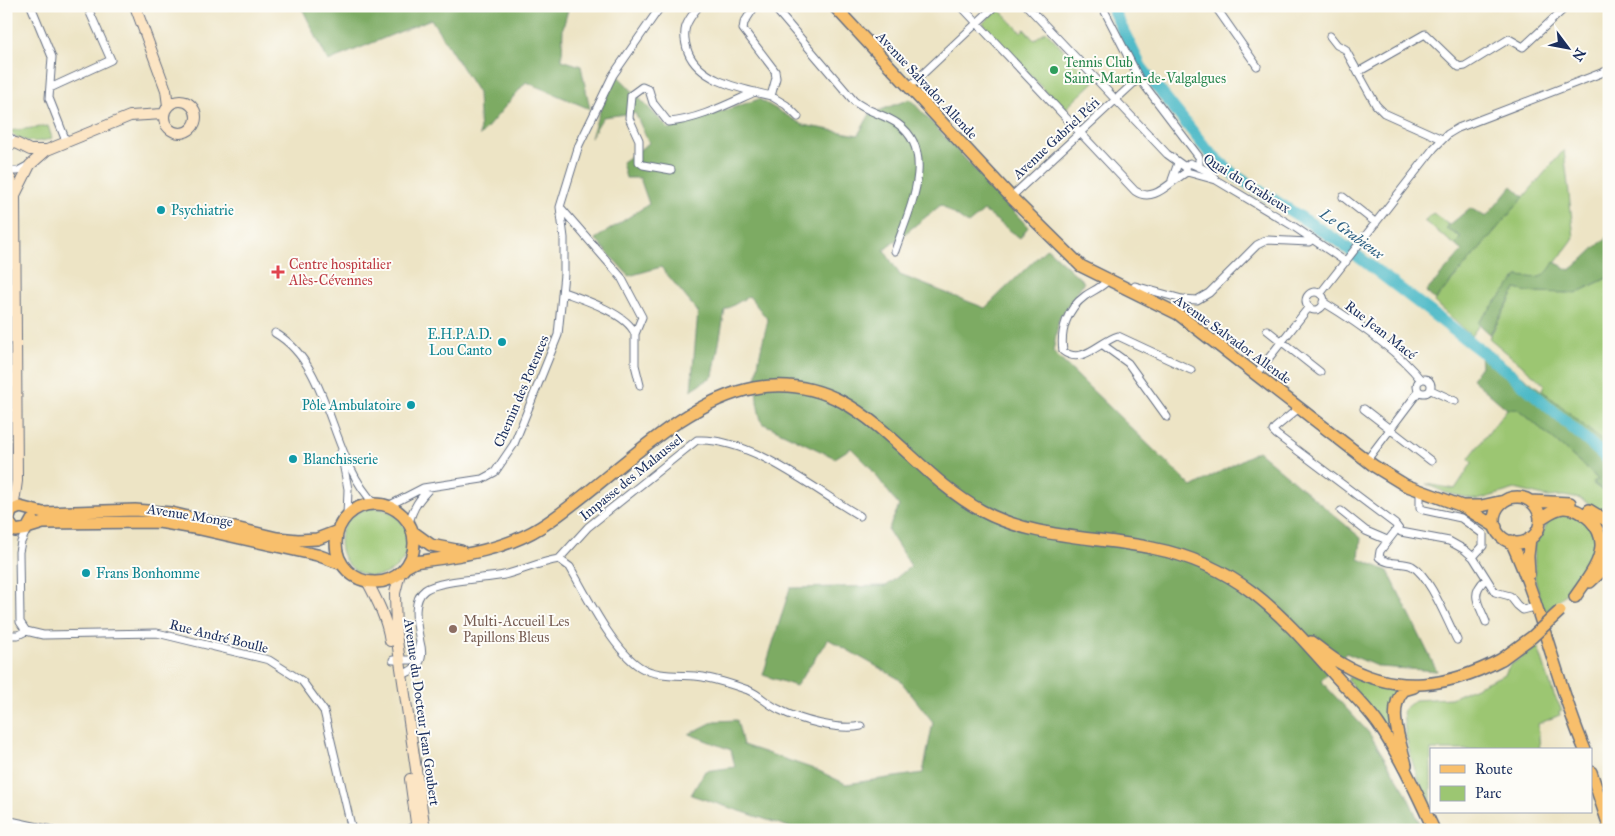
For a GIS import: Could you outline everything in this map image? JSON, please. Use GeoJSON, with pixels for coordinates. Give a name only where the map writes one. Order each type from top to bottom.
{"type":"FeatureCollection","features":[{"type":"Feature","properties":{"kind":"main road","name":"Avenue Salvador Allende"},"geometry":{"type":"LineString","coordinates":[[834,6],[1011,197],[1081,266],[1178,314],[1257,373],[1367,460],[1405,485],[1462,506],[1496,526]]}},
{"type":"Feature","properties":{"kind":"main road"},"geometry":{"type":"LineString","coordinates":[[471,552],[450,550],[431,545],[411,527],[400,512],[388,506],[375,504],[355,509],[347,516],[338,531],[336,548],[342,564],[348,572],[366,581],[378,582],[415,562],[471,552],[499,547],[540,528],[702,407],[729,394],[757,387],[789,385],[838,398],[868,417],[961,498],[1000,520],[1022,528],[1151,547],[1185,555],[1243,584],[1270,605],[1294,629],[1378,723],[1408,774],[1434,830]]}},
{"type":"Feature","properties":{"kind":"main road"},"geometry":{"type":"LineString","coordinates":[[1531,501],[1536,506],[1540,519],[1539,527],[1530,538],[1524,541],[1511,542],[1504,538],[1496,526],[1496,513],[1504,501],[1517,497],[1531,501],[1563,502],[1587,508],[1609,522]]}},
{"type":"Feature","properties":{"kind":"main road","name":"Avenue Salvador Allende"},"geometry":{"type":"LineString","coordinates":[[1462,506],[1481,506],[1504,501]]}},
{"type":"Feature","properties":{"kind":"main road"},"geometry":{"type":"LineString","coordinates":[[20,508],[27,510],[32,519],[29,528],[20,532],[10,527],[8,518],[10,512],[20,508]]}},
{"type":"Feature","properties":{"kind":"main road"},"geometry":{"type":"LineString","coordinates":[[1540,519],[1554,510],[1564,508],[1581,512],[1595,525],[1602,544],[1599,559],[1575,597]]}},
{"type":"Feature","properties":{"kind":"main road","name":"Avenue Monge"},"geometry":{"type":"LineString","coordinates":[[27,510],[43,513],[135,510],[171,513],[277,538],[298,540],[317,539],[338,531]]}},
{"type":"Feature","properties":{"kind":"main road","name":"Avenue Monge"},"geometry":{"type":"LineString","coordinates":[[29,528],[43,523],[159,522],[299,551],[342,564]]}},
{"type":"Feature","properties":{"kind":"main road"},"geometry":{"type":"LineString","coordinates":[[403,570],[414,550],[411,527]]}},
{"type":"Feature","properties":{"kind":"main road"},"geometry":{"type":"LineString","coordinates":[[1530,538],[1528,556],[1531,593]]}},
{"type":"Feature","properties":{"kind":"main road"},"geometry":{"type":"LineString","coordinates":[[1511,542],[1531,593],[1562,691],[1584,748]]}},
{"type":"Feature","properties":{"kind":"main road"},"geometry":{"type":"LineString","coordinates":[[1408,774],[1399,738],[1396,704],[1404,690],[1421,685],[1459,679],[1476,673],[1502,659],[1532,637],[1609,564]]}},
{"type":"Feature","properties":{"kind":"main road"},"geometry":{"type":"LineString","coordinates":[[1294,629],[1342,664],[1357,672],[1403,685],[1421,685]]}},
{"type":"Feature","properties":{"kind":"main road"},"geometry":{"type":"LineString","coordinates":[[1592,768],[1609,811]]}},
{"type":"Feature","properties":{"kind":"main road"},"geometry":{"type":"LineString","coordinates":[[1592,775],[1609,826]]}},
{"type":"Feature","properties":{"kind":"street"},"geometry":{"type":"LineString","coordinates":[[31,6],[52,57],[49,98],[66,141]]}},
{"type":"Feature","properties":{"kind":"street"},"geometry":{"type":"LineString","coordinates":[[50,88],[111,60],[87,6]]}},
{"type":"Feature","properties":{"kind":"street"},"geometry":{"type":"LineString","coordinates":[[135,6],[166,90],[165,114],[172,132],[187,132],[194,125],[194,110],[188,103],[179,100],[166,90]]}},
{"type":"Feature","properties":{"kind":"street","name":"Chemin des Potences"},"geometry":{"type":"LineString","coordinates":[[388,506],[422,488],[482,479],[495,472],[504,460],[532,402],[558,334],[563,292],[564,238],[560,208],[578,145],[597,105],[632,45],[661,6]]}},
{"type":"Feature","properties":{"kind":"street"},"geometry":{"type":"LineString","coordinates":[[699,6],[683,32],[692,62],[706,74],[771,96],[786,105],[798,116]]}},
{"type":"Feature","properties":{"kind":"street"},"geometry":{"type":"LineString","coordinates":[[755,6],[744,22],[743,29],[775,71],[776,78],[771,96]]}},
{"type":"Feature","properties":{"kind":"street"},"geometry":{"type":"LineString","coordinates":[[773,6],[854,101],[862,107],[899,124],[913,140],[918,159],[917,181],[895,251]]}},
{"type":"Feature","properties":{"kind":"street"},"geometry":{"type":"LineString","coordinates":[[961,6],[1079,134],[1143,197],[1152,196],[1172,180],[1185,166],[1191,148]]}},
{"type":"Feature","properties":{"kind":"street"},"geometry":{"type":"LineString","coordinates":[[909,87],[995,6]]}},
{"type":"Feature","properties":{"kind":"street"},"geometry":{"type":"LineString","coordinates":[[1027,6],[1116,99],[1185,166],[1216,180]]}},
{"type":"Feature","properties":{"kind":"street","name":"Quai du Grabieux"},"geometry":{"type":"LineString","coordinates":[[1102,6],[1139,78],[1199,157],[1199,167]]}},
{"type":"Feature","properties":{"kind":"street"},"geometry":{"type":"LineString","coordinates":[[1216,6],[1257,66]]}},
{"type":"Feature","properties":{"kind":"street"},"geometry":{"type":"LineString","coordinates":[[1358,72],[1425,34],[1453,63],[1459,67],[1465,66],[1509,39],[1523,46],[1567,6]]}},
{"type":"Feature","properties":{"kind":"street"},"geometry":{"type":"LineString","coordinates":[[1330,36],[1345,49],[1376,105],[1384,113],[1442,139]]}},
{"type":"Feature","properties":{"kind":"street"},"geometry":{"type":"LineString","coordinates":[[1320,294],[1442,139],[1474,120],[1609,70]]}},
{"type":"Feature","properties":{"kind":"street","name":"Avenue Gabriel Péri"},"geometry":{"type":"LineString","coordinates":[[1011,197],[1139,78]]}},
{"type":"Feature","properties":{"kind":"street"},"geometry":{"type":"LineString","coordinates":[[672,170],[643,165],[639,162],[639,140],[629,118],[631,95],[642,87],[649,90],[653,102],[668,122],[681,121],[705,113],[755,92]]}},
{"type":"Feature","properties":{"kind":"street"},"geometry":{"type":"LineString","coordinates":[[27,510],[20,498],[17,481],[15,195],[11,180],[6,172],[18,171],[30,165],[47,150],[130,116],[147,117],[165,114],[179,100]]}},
{"type":"Feature","properties":{"kind":"street"},"geometry":{"type":"LineString","coordinates":[[6,134],[15,145],[36,151],[47,150]]}},
{"type":"Feature","properties":{"kind":"street"},"geometry":{"type":"LineString","coordinates":[[15,195],[30,165]]}},
{"type":"Feature","properties":{"kind":"street"},"geometry":{"type":"LineString","coordinates":[[1172,180],[1185,166]]}},
{"type":"Feature","properties":{"kind":"street","name":"Quai du Grabieux"},"geometry":{"type":"LineString","coordinates":[[1185,166],[1199,167],[1210,172],[1216,180],[1347,260]]}},
{"type":"Feature","properties":{"kind":"street"},"geometry":{"type":"LineString","coordinates":[[1343,197],[1376,223]]}},
{"type":"Feature","properties":{"kind":"street"},"geometry":{"type":"LineString","coordinates":[[560,208],[621,278],[642,317],[635,334],[635,365],[640,385]]}},
{"type":"Feature","properties":{"kind":"street"},"geometry":{"type":"LineString","coordinates":[[1130,291],[1135,286],[1182,299],[1197,300],[1209,293],[1256,245],[1267,240],[1309,242],[1313,240]]}},
{"type":"Feature","properties":{"kind":"street"},"geometry":{"type":"LineString","coordinates":[[1108,281],[1083,297],[1066,319],[1061,339],[1062,351],[1070,356],[1080,356],[1103,345],[1108,339],[1118,336],[1191,370]]}},
{"type":"Feature","properties":{"kind":"street"},"geometry":{"type":"LineString","coordinates":[[563,292],[586,300],[610,312],[626,322],[635,334]]}},
{"type":"Feature","properties":{"kind":"street"},"geometry":{"type":"LineString","coordinates":[[1313,292],[1320,294],[1323,302],[1318,309],[1309,307],[1306,303],[1308,295],[1313,292]]}},
{"type":"Feature","properties":{"kind":"street","name":"Rue Jean Macé"},"geometry":{"type":"LineString","coordinates":[[1323,302],[1351,320],[1400,358],[1421,380]]}},
{"type":"Feature","properties":{"kind":"street"},"geometry":{"type":"LineString","coordinates":[[1257,373],[1309,307]]}},
{"type":"Feature","properties":{"kind":"street"},"geometry":{"type":"LineString","coordinates":[[1267,330],[1320,372]]}},
{"type":"Feature","properties":{"kind":"street"},"geometry":{"type":"LineString","coordinates":[[275,333],[288,340],[306,361],[340,444],[366,495],[375,504]]}},
{"type":"Feature","properties":{"kind":"street"},"geometry":{"type":"LineString","coordinates":[[1103,345],[1128,363],[1167,417]]}},
{"type":"Feature","properties":{"kind":"street"},"geometry":{"type":"LineString","coordinates":[[1419,392],[1417,385],[1421,380],[1426,379],[1455,402]]}},
{"type":"Feature","properties":{"kind":"street"},"geometry":{"type":"LineString","coordinates":[[1419,392],[1427,393],[1432,384]]}},
{"type":"Feature","properties":{"kind":"street"},"geometry":{"type":"LineString","coordinates":[[1367,460],[1419,392]]}},
{"type":"Feature","properties":{"kind":"street"},"geometry":{"type":"LineString","coordinates":[[1300,407],[1274,431],[1395,524],[1401,532],[1449,541],[1473,557],[1498,595],[1510,596],[1523,610],[1535,607]]}},
{"type":"Feature","properties":{"kind":"street"},"geometry":{"type":"LineString","coordinates":[[1364,409],[1431,462]]}},
{"type":"Feature","properties":{"kind":"street","name":"Impasse des Malaussel"},"geometry":{"type":"LineString","coordinates":[[559,559],[588,526],[697,440],[715,439],[762,457],[860,516]]}},
{"type":"Feature","properties":{"kind":"street"},"geometry":{"type":"LineString","coordinates":[[340,444],[348,489],[347,516]]}},
{"type":"Feature","properties":{"kind":"street"},"geometry":{"type":"LineString","coordinates":[[10,512],[17,481]]}},
{"type":"Feature","properties":{"kind":"street"},"geometry":{"type":"LineString","coordinates":[[411,527],[412,510],[419,498],[432,486]]}},
{"type":"Feature","properties":{"kind":"street"},"geometry":{"type":"LineString","coordinates":[[1420,492],[1418,500],[1420,508],[1461,518],[1483,534],[1483,546],[1473,557]]}},
{"type":"Feature","properties":{"kind":"street"},"geometry":{"type":"LineString","coordinates":[[1341,511],[1366,532],[1387,540]]}},
{"type":"Feature","properties":{"kind":"street"},"geometry":{"type":"LineString","coordinates":[[10,527],[20,552]]}},
{"type":"Feature","properties":{"kind":"street"},"geometry":{"type":"LineString","coordinates":[[26,631],[20,622],[20,552],[21,542],[29,528]]}},
{"type":"Feature","properties":{"kind":"street"},"geometry":{"type":"LineString","coordinates":[[1397,528],[1380,551],[1379,558],[1384,561],[1408,564],[1421,574],[1457,640]]}},
{"type":"Feature","properties":{"kind":"street"},"geometry":{"type":"LineString","coordinates":[[402,675],[418,667],[422,659],[416,613],[418,600],[425,590],[451,582],[503,575],[559,559],[570,567],[621,649],[639,666],[653,673],[704,678],[748,690],[764,698],[779,710],[816,723],[848,727],[861,726]]}},
{"type":"Feature","properties":{"kind":"street","name":"Avenue du Docteur Jean Goubert"},"geometry":{"type":"LineString","coordinates":[[403,570],[395,593],[396,660],[402,675],[419,826]]}},
{"type":"Feature","properties":{"kind":"street"},"geometry":{"type":"LineString","coordinates":[[1486,579],[1478,587],[1476,593],[1486,622]]}},
{"type":"Feature","properties":{"kind":"street","name":"Avenue du Docteur Jean Goubert"},"geometry":{"type":"LineString","coordinates":[[366,581],[379,603],[389,630],[396,660],[419,826]]}},
{"type":"Feature","properties":{"kind":"street","name":"Rue André Boulle"},"geometry":{"type":"LineString","coordinates":[[6,635],[18,635],[26,631],[42,635],[157,633],[270,660],[302,681],[324,711],[352,830]]}},
{"type":"Feature","properties":{"kind":"street"},"geometry":{"type":"LineString","coordinates":[[396,660],[411,660],[416,657],[420,642]]}},
{"type":"Feature","properties":{"kind":"street"},"geometry":{"type":"LineString","coordinates":[[6,820],[52,830]]}},
{"type":"Feature","properties":{"kind":"green space"},"geometry":{"type":"Polygon","coordinates":[[[301,6],[569,6],[563,28],[562,60],[581,66],[590,109],[526,82],[480,136],[478,93],[431,19],[328,61],[301,6]]]}},
{"type":"Feature","properties":{"kind":"green space","name":"Tennis Club Saint-Martin-de-Valgalgues"},"geometry":{"type":"Polygon","coordinates":[[[998,8],[1021,32],[1024,29],[1034,40],[1046,31],[1094,82],[1063,111],[983,23],[998,8]]]}},
{"type":"Feature","properties":{"kind":"green space"},"geometry":{"type":"Polygon","coordinates":[[[617,75],[669,129],[759,99],[803,125],[858,135],[870,114],[910,99],[1028,227],[1020,238],[984,211],[968,224],[941,205],[884,250],[900,275],[985,308],[1047,248],[1084,282],[1059,319],[1053,352],[1192,487],[1258,451],[1361,538],[1359,559],[1388,571],[1437,671],[1379,667],[1346,653],[1321,681],[1369,733],[1405,791],[1423,830],[798,830],[691,795],[705,771],[735,767],[731,750],[689,734],[715,721],[737,720],[743,745],[817,770],[846,784],[923,773],[933,722],[899,679],[828,639],[796,686],[763,675],[790,588],[886,586],[911,566],[888,530],[899,506],[869,466],[851,448],[835,458],[762,423],[758,409],[756,384],[759,359],[768,320],[749,296],[725,310],[713,376],[691,390],[698,312],[661,267],[629,276],[595,239],[649,204],[640,178],[626,178],[622,162],[649,143],[635,113],[603,117],[591,137],[599,113],[617,75]]]}},
{"type":"Feature","properties":{"kind":"green space"},"geometry":{"type":"Polygon","coordinates":[[[48,126],[52,138],[35,142],[19,138],[9,131],[48,126]]]}},
{"type":"Feature","properties":{"kind":"green space"},"geometry":{"type":"Polygon","coordinates":[[[1564,150],[1574,238],[1547,274],[1537,278],[1518,276],[1478,323],[1480,324],[1471,336],[1434,302],[1564,150]]]}},
{"type":"Feature","properties":{"kind":"green space"},"geometry":{"type":"Polygon","coordinates":[[[1512,186],[1524,197],[1435,300],[1426,292],[1462,251],[1455,245],[1461,237],[1446,228],[1470,208],[1486,217],[1512,186]]]}},
{"type":"Feature","properties":{"kind":"green space"},"geometry":{"type":"Polygon","coordinates":[[[1433,213],[1449,225],[1446,229],[1462,237],[1455,245],[1424,221],[1433,213]]]}},
{"type":"Feature","properties":{"kind":"green space"},"geometry":{"type":"Polygon","coordinates":[[[1609,236],[1609,277],[1576,293],[1527,292],[1516,289],[1490,334],[1478,323],[1518,276],[1539,277],[1547,272],[1554,262],[1570,270],[1609,236]]]}},
{"type":"Feature","properties":{"kind":"green space"},"geometry":{"type":"Polygon","coordinates":[[[1609,277],[1609,447],[1542,390],[1544,384],[1489,338],[1516,289],[1527,292],[1576,293],[1609,277]]]}},
{"type":"Feature","properties":{"kind":"green space"},"geometry":{"type":"Polygon","coordinates":[[[1485,347],[1560,405],[1609,447],[1609,496],[1592,482],[1598,480],[1591,472],[1518,409],[1507,409],[1472,379],[1481,366],[1480,356],[1485,347]]]}},
{"type":"Feature","properties":{"kind":"green space"},"geometry":{"type":"Polygon","coordinates":[[[1507,409],[1518,409],[1591,472],[1598,480],[1592,483],[1609,496],[1609,517],[1581,499],[1563,496],[1548,497],[1515,489],[1478,500],[1446,493],[1426,484],[1455,489],[1472,463],[1469,458],[1507,409]]]}},
{"type":"Feature","properties":{"kind":"green space"},"geometry":{"type":"Polygon","coordinates":[[[381,508],[393,514],[402,523],[408,535],[406,555],[398,566],[381,576],[367,576],[350,566],[342,555],[340,535],[350,518],[361,510],[381,508]]]}},
{"type":"Feature","properties":{"kind":"green space"},"geometry":{"type":"Polygon","coordinates":[[[1568,513],[1585,520],[1595,536],[1596,551],[1586,571],[1578,581],[1544,613],[1535,579],[1534,545],[1542,535],[1549,519],[1568,513]]]}},
{"type":"Feature","properties":{"kind":"green space"},"geometry":{"type":"Polygon","coordinates":[[[1538,647],[1554,695],[1562,710],[1559,711],[1560,715],[1538,724],[1540,748],[1430,748],[1430,806],[1412,760],[1406,736],[1403,710],[1415,700],[1451,698],[1505,674],[1510,665],[1538,647]]]}},
{"type":"Feature","properties":{"kind":"green space"},"geometry":{"type":"Polygon","coordinates":[[[1349,677],[1394,691],[1390,705],[1392,736],[1348,680],[1349,677]]]}},
{"type":"Feature","properties":{"kind":"waterway","name":"Le Grabieux"},"geometry":{"type":"LineString","coordinates":[[1111,6],[1141,67],[1208,151],[1233,174],[1338,241],[1511,374],[1609,460]]}},
{"type":"Feature","properties":{"kind":"place","name":"Tennis Club Saint-Martin-de-Valgalgues"},"geometry":{"type":"Point","coordinates":[1054,70]}},
{"type":"Feature","properties":{"kind":"place","name":"Psychiatrie"},"geometry":{"type":"Point","coordinates":[161,210]}},
{"type":"Feature","properties":{"kind":"place","name":"Centre hospitalier Alès-Cévennes"},"geometry":{"type":"Point","coordinates":[278,272]}},
{"type":"Feature","properties":{"kind":"place","name":"E.H.P.A.D. Lou Canto"},"geometry":{"type":"Point","coordinates":[502,342]}},
{"type":"Feature","properties":{"kind":"place","name":"Pôle Ambulatoire"},"geometry":{"type":"Point","coordinates":[411,405]}},
{"type":"Feature","properties":{"kind":"place","name":"Blanchisserie"},"geometry":{"type":"Point","coordinates":[293,459]}},
{"type":"Feature","properties":{"kind":"place","name":"Frans Bonhomme"},"geometry":{"type":"Point","coordinates":[86,573]}},
{"type":"Feature","properties":{"kind":"place","name":"Multi-Accueil Les Papillons Bleus"},"geometry":{"type":"Point","coordinates":[453,629]}}]}
